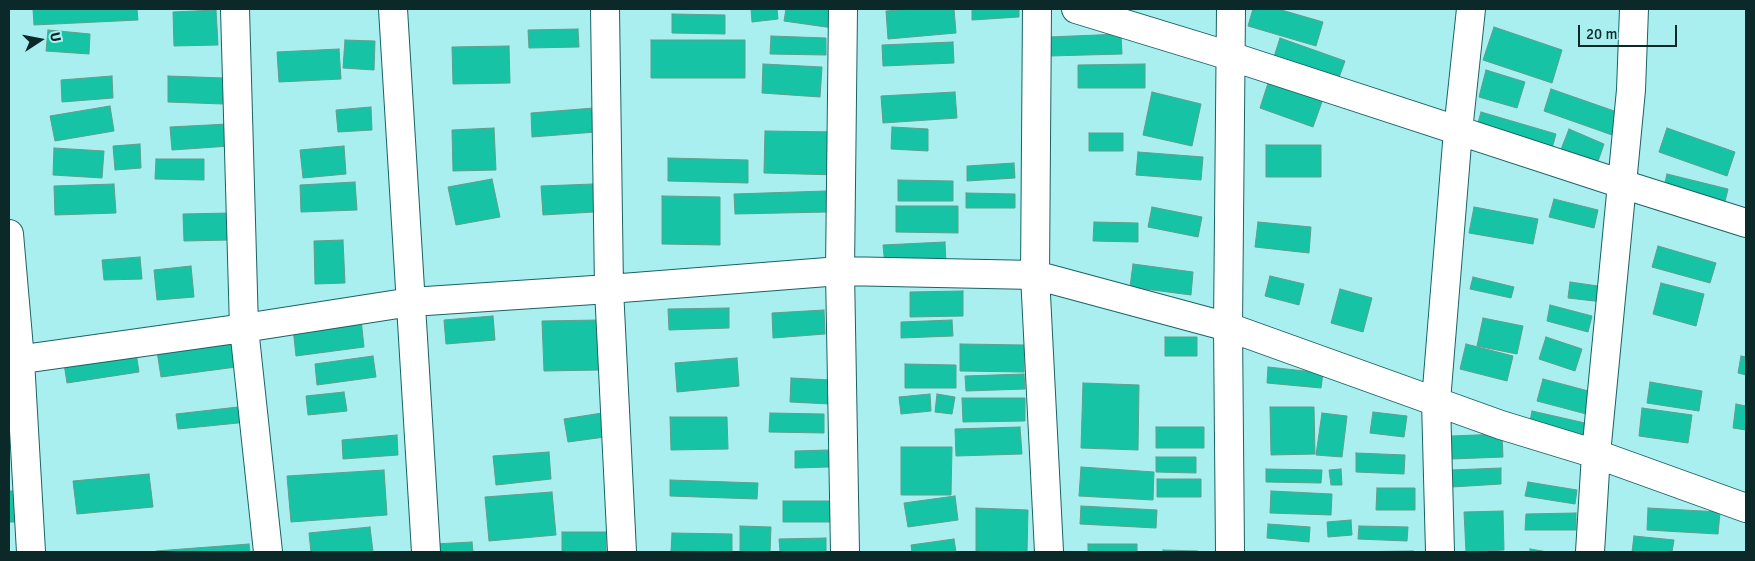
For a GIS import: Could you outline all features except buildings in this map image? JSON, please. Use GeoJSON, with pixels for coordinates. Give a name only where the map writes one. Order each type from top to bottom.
{"type":"FeatureCollection","features":[{"type":"Feature","properties":{"kind":"street"},"geometry":{"type":"LineString","coordinates":[[235,9],[244,328],[268,552]]}},
{"type":"Feature","properties":{"kind":"street"},"geometry":{"type":"LineString","coordinates":[[393,9],[426,552]]}},
{"type":"Feature","properties":{"kind":"street"},"geometry":{"type":"LineString","coordinates":[[605,9],[609,289],[622,552]]}},
{"type":"Feature","properties":{"kind":"street"},"geometry":{"type":"LineString","coordinates":[[843,9],[840,271],[845,552]]}},
{"type":"Feature","properties":{"kind":"street"},"geometry":{"type":"LineString","coordinates":[[1037,9],[1035,275],[1049,552]]}},
{"type":"Feature","properties":{"kind":"street"},"geometry":{"type":"LineString","coordinates":[[1076,9],[1230,56],[1746,224]]}},
{"type":"Feature","properties":{"kind":"street"},"geometry":{"type":"LineString","coordinates":[[1230,552],[1228,327],[1231,9]]}},
{"type":"Feature","properties":{"kind":"street"},"geometry":{"type":"LineString","coordinates":[[1440,552],[1436,401],[1458,131],[1471,9]]}},
{"type":"Feature","properties":{"kind":"street"},"geometry":{"type":"LineString","coordinates":[[1590,552],[1596,454],[1631,90],[1634,9]]}},
{"type":"Feature","properties":{"kind":"street"},"geometry":{"type":"LineString","coordinates":[[9,234],[14,360],[31,552]]}},
{"type":"Feature","properties":{"kind":"street"},"geometry":{"type":"LineString","coordinates":[[14,360],[244,328],[411,302],[840,271],[1035,275],[1228,327],[1501,425],[1596,454],[1746,508]]}}]}
